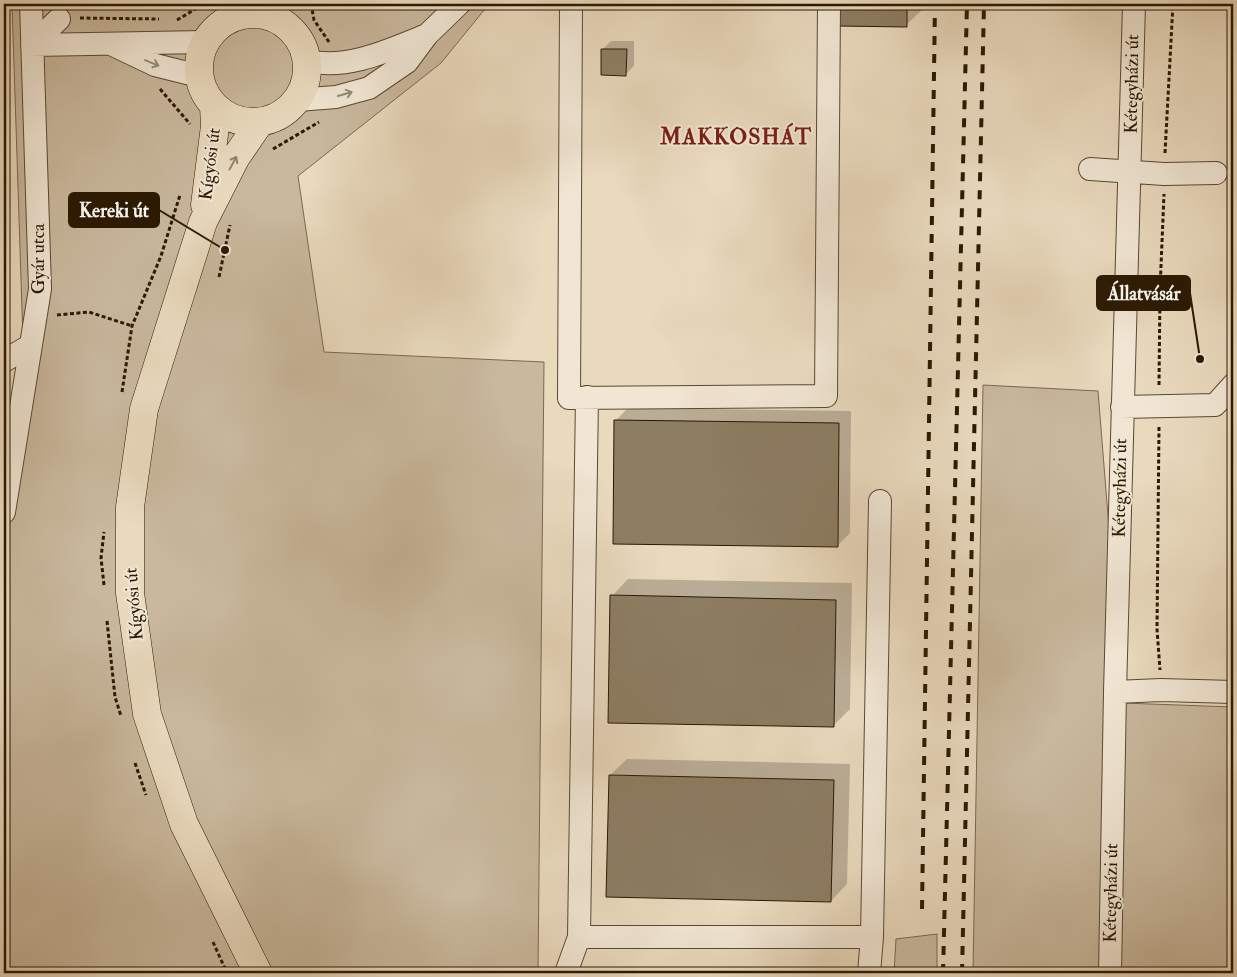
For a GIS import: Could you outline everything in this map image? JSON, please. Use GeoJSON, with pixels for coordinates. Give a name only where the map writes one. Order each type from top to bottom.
{"type":"FeatureCollection","features":[{"type":"Feature","properties":{"kind":"main road"},"geometry":{"type":"LineString","coordinates":[[253,9],[272,18],[291,16],[307,61],[305,81],[297,100],[287,110],[274,118],[260,122],[235,120],[214,106],[207,98],[199,76],[199,59],[205,42],[213,31],[224,22],[253,9]]}},
{"type":"Feature","properties":{"kind":"main road","name":"Kígyósi út"},"geometry":{"type":"LineString","coordinates":[[203,222],[215,126],[214,106]]}},
{"type":"Feature","properties":{"kind":"main road","name":"Kígyósi út"},"geometry":{"type":"LineString","coordinates":[[258,973],[184,824],[148,714],[130,594],[130,507],[144,409],[203,222],[236,158],[260,122]]}},
{"type":"Feature","properties":{"kind":"street","name":"Gyár utca"},"geometry":{"type":"LineString","coordinates":[[4,512],[40,289],[31,4]]}},
{"type":"Feature","properties":{"kind":"street"},"geometry":{"type":"LineString","coordinates":[[297,100],[336,97],[369,88],[407,62],[428,35],[459,4]]}},
{"type":"Feature","properties":{"kind":"street"},"geometry":{"type":"LineString","coordinates":[[575,8],[569,398],[826,396],[828,4]]}},
{"type":"Feature","properties":{"kind":"street","name":"Kétegyházi út"},"geometry":{"type":"LineString","coordinates":[[1110,973],[1122,407],[1134,4]]}},
{"type":"Feature","properties":{"kind":"street"},"geometry":{"type":"LineString","coordinates":[[32,45],[59,19]]}},
{"type":"Feature","properties":{"kind":"street"},"geometry":{"type":"LineString","coordinates":[[307,61],[320,64],[342,54],[361,61],[428,35]]}},
{"type":"Feature","properties":{"kind":"street"},"geometry":{"type":"LineString","coordinates":[[32,45],[205,42]]}},
{"type":"Feature","properties":{"kind":"street"},"geometry":{"type":"LineString","coordinates":[[108,43],[155,65],[199,76]]}},
{"type":"Feature","properties":{"kind":"street"},"geometry":{"type":"LineString","coordinates":[[1090,169],[1130,170],[1164,174],[1216,174]]}},
{"type":"Feature","properties":{"kind":"street"},"geometry":{"type":"LineString","coordinates":[[4,361],[31,345]]}},
{"type":"Feature","properties":{"kind":"street"},"geometry":{"type":"LineString","coordinates":[[1122,407],[1215,406],[1233,386]]}},
{"type":"Feature","properties":{"kind":"street"},"geometry":{"type":"LineString","coordinates":[[566,973],[579,936],[587,397]]}},
{"type":"Feature","properties":{"kind":"street"},"geometry":{"type":"LineString","coordinates":[[869,973],[872,937],[880,501]]}},
{"type":"Feature","properties":{"kind":"street"},"geometry":{"type":"LineString","coordinates":[[1115,692],[1161,690],[1233,692]]}},
{"type":"Feature","properties":{"kind":"street"},"geometry":{"type":"LineString","coordinates":[[579,936],[872,937]]}},
{"type":"Feature","properties":{"kind":"path"},"geometry":{"type":"LineString","coordinates":[[311,4],[314,20],[331,46],[342,54]]}},
{"type":"Feature","properties":{"kind":"path"},"geometry":{"type":"LineString","coordinates":[[1161,690],[1157,629],[1160,290],[1173,4]]}},
{"type":"Feature","properties":{"kind":"path"},"geometry":{"type":"LineString","coordinates":[[59,19],[177,19]]}},
{"type":"Feature","properties":{"kind":"path"},"geometry":{"type":"LineString","coordinates":[[270,150],[335,114],[336,97]]}},
{"type":"Feature","properties":{"kind":"path"},"geometry":{"type":"LineString","coordinates":[[219,278],[232,216]]}},
{"type":"Feature","properties":{"kind":"path"},"geometry":{"type":"LineString","coordinates":[[36,316],[89,312],[132,326]]}},
{"type":"Feature","properties":{"kind":"shaded area"},"geometry":{"type":"Polygon","coordinates":[[[12,4],[489,4],[441,63],[298,176],[324,352],[544,362],[538,973],[4,973],[4,460],[23,340],[12,4]]]}},
{"type":"Feature","properties":{"kind":"shaded area"},"geometry":{"type":"Polygon","coordinates":[[[983,385],[1098,391],[1123,703],[1233,707],[1233,973],[973,973],[983,385]]]}},
{"type":"Feature","properties":{"kind":"shaded area"},"geometry":{"type":"Polygon","coordinates":[[[937,934],[937,973],[894,973],[896,939],[937,934]]]}},
{"type":"Feature","properties":{"kind":"building"},"geometry":{"type":"Polygon","coordinates":[[[839,4],[907,4],[907,27],[839,26],[839,4]]]}},
{"type":"Feature","properties":{"kind":"building"},"geometry":{"type":"Polygon","coordinates":[[[601,49],[627,49],[626,76],[601,75],[601,49]]]}},
{"type":"Feature","properties":{"kind":"building"},"geometry":{"type":"Polygon","coordinates":[[[614,420],[839,423],[838,547],[613,544],[614,420]]]}},
{"type":"Feature","properties":{"kind":"building"},"geometry":{"type":"Polygon","coordinates":[[[610,595],[836,600],[834,727],[608,723],[610,595]]]}},
{"type":"Feature","properties":{"kind":"building"},"geometry":{"type":"Polygon","coordinates":[[[609,775],[834,780],[831,902],[606,897],[609,775]]]}},
{"type":"Feature","properties":{"kind":"railway"},"geometry":{"type":"LineString","coordinates":[[922,909],[935,4]]}},
{"type":"Feature","properties":{"kind":"railway"},"geometry":{"type":"LineString","coordinates":[[943,973],[967,4]]}},
{"type":"Feature","properties":{"kind":"railway"},"geometry":{"type":"LineString","coordinates":[[962,973],[984,4]]}},
{"type":"Feature","properties":{"kind":"place","name":"Kereki út"},"geometry":{"type":"Point","coordinates":[225,250]}},
{"type":"Feature","properties":{"kind":"place","name":"Állatvásár"},"geometry":{"type":"Point","coordinates":[1200,359]}},
{"type":"Feature","properties":{"kind":"district","name":"MAKKOSHÁT"},"geometry":{"type":"Point","coordinates":[736,137]}}]}
